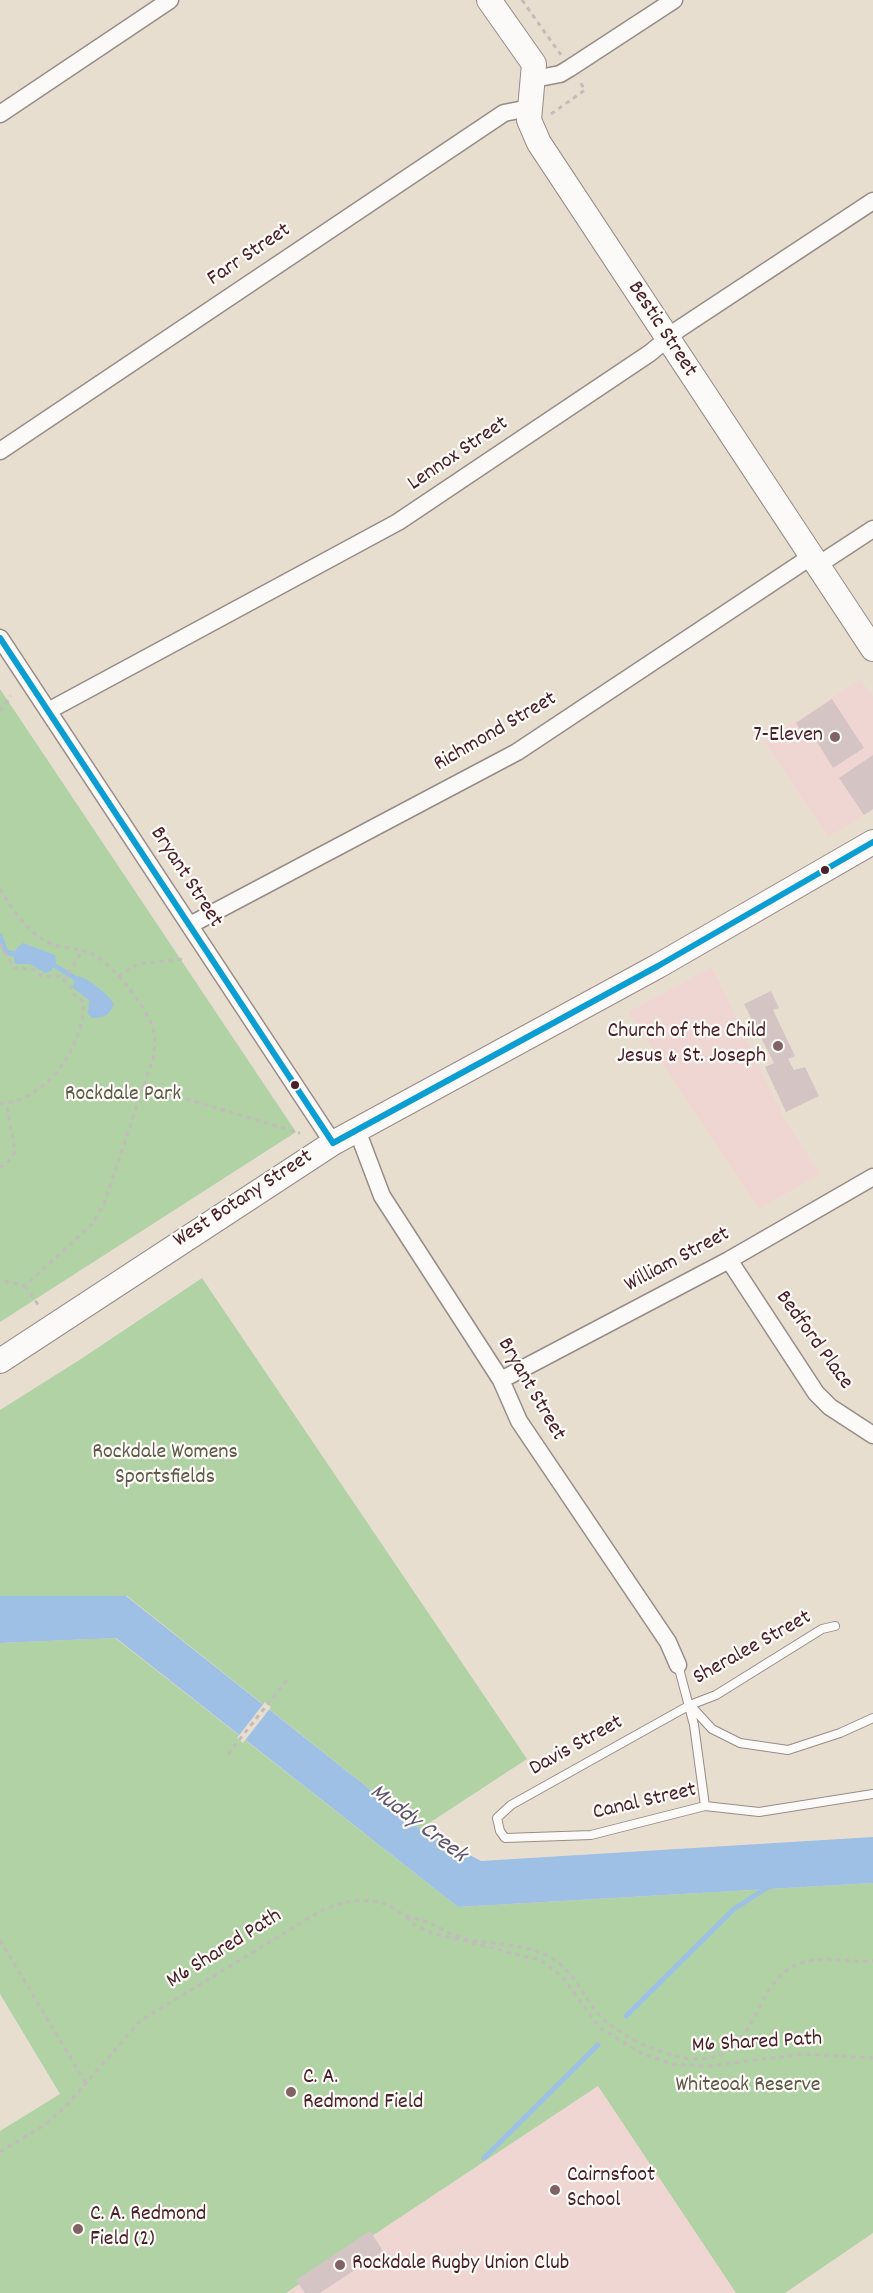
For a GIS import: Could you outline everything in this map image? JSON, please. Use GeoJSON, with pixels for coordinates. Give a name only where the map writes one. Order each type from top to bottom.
{"type":"FeatureCollection","features":[{"type":"Feature","properties":{"kind":"main road","name":"Bestic Street"},"geometry":{"type":"LineString","coordinates":[[489,0],[534,64],[534,79],[540,112],[531,127],[539,143],[873,649]]}},
{"type":"Feature","properties":{"kind":"main road","name":"West Botany Street"},"geometry":{"type":"LineString","coordinates":[[0,1361],[333,1143],[658,966],[873,842]]}},
{"type":"Feature","properties":{"kind":"street"},"geometry":{"type":"LineString","coordinates":[[0,114],[170,0]]}},
{"type":"Feature","properties":{"kind":"street"},"geometry":{"type":"LineString","coordinates":[[534,79],[560,74],[674,0]]}},
{"type":"Feature","properties":{"kind":"street","name":"Farr Street"},"geometry":{"type":"LineString","coordinates":[[0,451],[504,113],[540,112]]}},
{"type":"Feature","properties":{"kind":"street","name":"Lennox Street"},"geometry":{"type":"LineString","coordinates":[[48,711],[398,522],[641,360],[667,339],[873,201]]}},
{"type":"Feature","properties":{"kind":"street","name":"Richmond Street"},"geometry":{"type":"LineString","coordinates":[[190,925],[517,752],[815,561],[873,529]]}},
{"type":"Feature","properties":{"kind":"street","name":"Bryant Street"},"geometry":{"type":"LineString","coordinates":[[0,638],[333,1143]]}},
{"type":"Feature","properties":{"kind":"street","name":"Bryant Street"},"geometry":{"type":"LineString","coordinates":[[357,1130],[382,1196],[501,1380],[519,1421],[668,1642],[678,1665]]}},
{"type":"Feature","properties":{"kind":"street","name":"William Street"},"geometry":{"type":"LineString","coordinates":[[501,1380],[729,1260],[873,1177]]}},
{"type":"Feature","properties":{"kind":"street","name":"Bedford Place"},"geometry":{"type":"LineString","coordinates":[[729,1260],[816,1393],[830,1407],[873,1435]]}},
{"type":"Feature","properties":{"kind":"lane","name":"Sheralee Street"},"geometry":{"type":"LineString","coordinates":[[690,1704],[716,1695],[822,1629],[835,1626]]}},
{"type":"Feature","properties":{"kind":"lane"},"geometry":{"type":"LineString","coordinates":[[678,1665],[690,1704],[705,1806]]}},
{"type":"Feature","properties":{"kind":"lane"},"geometry":{"type":"LineString","coordinates":[[690,1704],[712,1729],[740,1743],[788,1750],[840,1733],[873,1718]]}},
{"type":"Feature","properties":{"kind":"lane","name":"Davis Street"},"geometry":{"type":"LineString","coordinates":[[500,1831],[497,1818],[511,1805],[690,1704]]}},
{"type":"Feature","properties":{"kind":"lane","name":"Canal Street"},"geometry":{"type":"LineString","coordinates":[[500,1831],[505,1838],[591,1835],[705,1806],[759,1812],[873,1794]]}},
{"type":"Feature","properties":{"kind":"path"},"geometry":{"type":"LineString","coordinates":[[522,0],[585,90],[554,110],[540,112]]}},
{"type":"Feature","properties":{"kind":"path"},"geometry":{"type":"LineString","coordinates":[[0,711],[11,696]]}},
{"type":"Feature","properties":{"kind":"path"},"geometry":{"type":"LineString","coordinates":[[0,889],[26,924],[40,938],[53,946],[95,955],[118,976],[144,1011],[154,1032],[154,1055],[104,1204],[92,1224],[25,1286]]}},
{"type":"Feature","properties":{"kind":"path"},"geometry":{"type":"LineString","coordinates":[[0,944],[14,968],[33,969],[41,975],[60,976],[70,986],[72,993],[84,1002],[84,1018],[66,1060],[50,1079],[27,1097],[0,1104]]}},
{"type":"Feature","properties":{"kind":"path"},"geometry":{"type":"LineString","coordinates":[[64,981],[82,951]]}},
{"type":"Feature","properties":{"kind":"path"},"geometry":{"type":"LineString","coordinates":[[118,976],[138,964],[184,959]]}},
{"type":"Feature","properties":{"kind":"path"},"geometry":{"type":"LineString","coordinates":[[143,1086],[300,1133]]}},
{"type":"Feature","properties":{"kind":"path"},"geometry":{"type":"LineString","coordinates":[[0,1168],[15,1152],[6,1102]]}},
{"type":"Feature","properties":{"kind":"path"},"geometry":{"type":"LineString","coordinates":[[0,1280],[25,1286],[39,1306]]}},
{"type":"Feature","properties":{"kind":"path"},"geometry":{"type":"LineString","coordinates":[[228,1754],[290,1676]]}},
{"type":"Feature","properties":{"kind":"path","name":"M6 Shared Path"},"geometry":{"type":"LineString","coordinates":[[0,2152],[46,2124],[67,2105],[140,2021],[322,1910],[351,1899],[382,1902],[405,1915],[458,1936],[481,1942],[523,1945],[548,1956],[567,1970],[598,2014],[610,2024],[664,2054],[690,2059],[709,2059],[737,2044],[747,2033],[774,1984],[800,1963],[873,1961]]}},
{"type":"Feature","properties":{"kind":"path","name":"M6 Shared Path"},"geometry":{"type":"LineString","coordinates":[[405,1915],[411,1923],[432,1933],[540,1960],[562,1976],[599,2027],[641,2053],[672,2064],[709,2066],[802,2054],[873,2058]]}},
{"type":"Feature","properties":{"kind":"path"},"geometry":{"type":"LineString","coordinates":[[0,1940],[85,2082]]}},
{"type":"Feature","properties":{"kind":"shaded area"},"geometry":{"type":"Polygon","coordinates":[[[861,679],[873,697],[873,810],[828,837],[764,741],[861,679]]]}},
{"type":"Feature","properties":{"kind":"shaded area"},"geometry":{"type":"Polygon","coordinates":[[[712,967],[784,1118],[820,1174],[759,1209],[628,1012],[712,967]]]}},
{"type":"Feature","properties":{"kind":"shaded area","name":"Cairnsfoot School"},"geometry":{"type":"Polygon","coordinates":[[[598,2086],[736,2293],[286,2293],[598,2086]]]}},
{"type":"Feature","properties":{"kind":"green space","name":"Rockdale Park"},"geometry":{"type":"Polygon","coordinates":[[[0,689],[296,1132],[0,1322],[0,689]]]}},
{"type":"Feature","properties":{"kind":"green space","name":"Rockdale Womens Sportsfields"},"geometry":{"type":"Polygon","coordinates":[[[202,1278],[527,1759],[420,1829],[127,1596],[0,1596],[0,1410],[202,1278]]]}},
{"type":"Feature","properties":{"kind":"green space","name":"Whiteoak Reserve"},"geometry":{"type":"Polygon","coordinates":[[[115,1638],[458,1907],[873,1883],[873,2233],[785,2293],[736,2293],[598,2086],[286,2293],[0,2293],[0,2131],[60,2094],[0,1994],[0,1643],[115,1638]]]}},
{"type":"Feature","properties":{"kind":"water"},"geometry":{"type":"Polygon","coordinates":[[[23,943],[55,955],[56,961],[51,971],[45,973],[30,964],[15,964],[15,952],[23,943]]]}},
{"type":"Feature","properties":{"kind":"water"},"geometry":{"type":"Polygon","coordinates":[[[78,976],[92,983],[114,1004],[106,1015],[92,1018],[88,1014],[89,1000],[72,987],[78,976]]]}},
{"type":"Feature","properties":{"kind":"water"},"geometry":{"type":"Polygon","coordinates":[[[0,1596],[126,1596],[420,1829],[481,1861],[873,1837],[873,1883],[458,1907],[116,1638],[0,1643],[0,1596]]]}},
{"type":"Feature","properties":{"kind":"pier"},"geometry":{"type":"Polygon","coordinates":[[[265,1702],[271,1707],[243,1743],[237,1738],[265,1702]]]}},
{"type":"Feature","properties":{"kind":"building"},"geometry":{"type":"Polygon","coordinates":[[[832,699],[864,748],[833,768],[814,737],[808,741],[796,723],[832,699]]]}},
{"type":"Feature","properties":{"kind":"building"},"geometry":{"type":"Polygon","coordinates":[[[873,755],[873,809],[864,815],[839,778],[873,755]]]}},
{"type":"Feature","properties":{"kind":"building","name":"Church of the Child Jesus & St. Joseph"},"geometry":{"type":"Polygon","coordinates":[[[771,991],[779,1008],[773,1010],[795,1056],[788,1059],[794,1070],[805,1067],[819,1096],[786,1112],[765,1067],[774,1063],[744,1004],[771,991]]]}},
{"type":"Feature","properties":{"kind":"building","name":"Rockdale Rugby Union Club"},"geometry":{"type":"Polygon","coordinates":[[[370,2231],[383,2251],[320,2293],[305,2293],[296,2280],[370,2231]]]}},
{"type":"Feature","properties":{"kind":"waterway"},"geometry":{"type":"LineString","coordinates":[[0,936],[6,952],[14,954]]}},
{"type":"Feature","properties":{"kind":"waterway"},"geometry":{"type":"LineString","coordinates":[[54,965],[76,979]]}},
{"type":"Feature","properties":{"kind":"waterway"},"geometry":{"type":"LineString","coordinates":[[626,2016],[734,1909],[771,1885]]}},
{"type":"Feature","properties":{"kind":"waterway"},"geometry":{"type":"LineString","coordinates":[[484,2158],[598,2045]]}},
{"type":"Feature","properties":{"kind":"transit line"},"geometry":{"type":"LineString","coordinates":[[0,638],[333,1143]]}},
{"type":"Feature","properties":{"kind":"transit line"},"geometry":{"type":"LineString","coordinates":[[333,1143],[658,966],[873,842]]}},
{"type":"Feature","properties":{"kind":"place","name":"7-Eleven"},"geometry":{"type":"Point","coordinates":[835,737]}},
{"type":"Feature","properties":{"kind":"place","name":"Church of the Child Jesus & St. Joseph"},"geometry":{"type":"Point","coordinates":[778,1046]}},
{"type":"Feature","properties":{"kind":"place","name":"C. A. Redmond Field"},"geometry":{"type":"Point","coordinates":[291,2092]}},
{"type":"Feature","properties":{"kind":"place","name":"Cairnsfoot School"},"geometry":{"type":"Point","coordinates":[555,2190]}},
{"type":"Feature","properties":{"kind":"place","name":"C. A. Redmond Field (2)"},"geometry":{"type":"Point","coordinates":[78,2229]}},
{"type":"Feature","properties":{"kind":"place","name":"Rockdale Rugby Union Club"},"geometry":{"type":"Point","coordinates":[340,2265]}},
{"type":"Feature","properties":{"kind":"water label","name":"Muddy Creek"},"geometry":{"type":"Point","coordinates":[417,1825]}}]}
